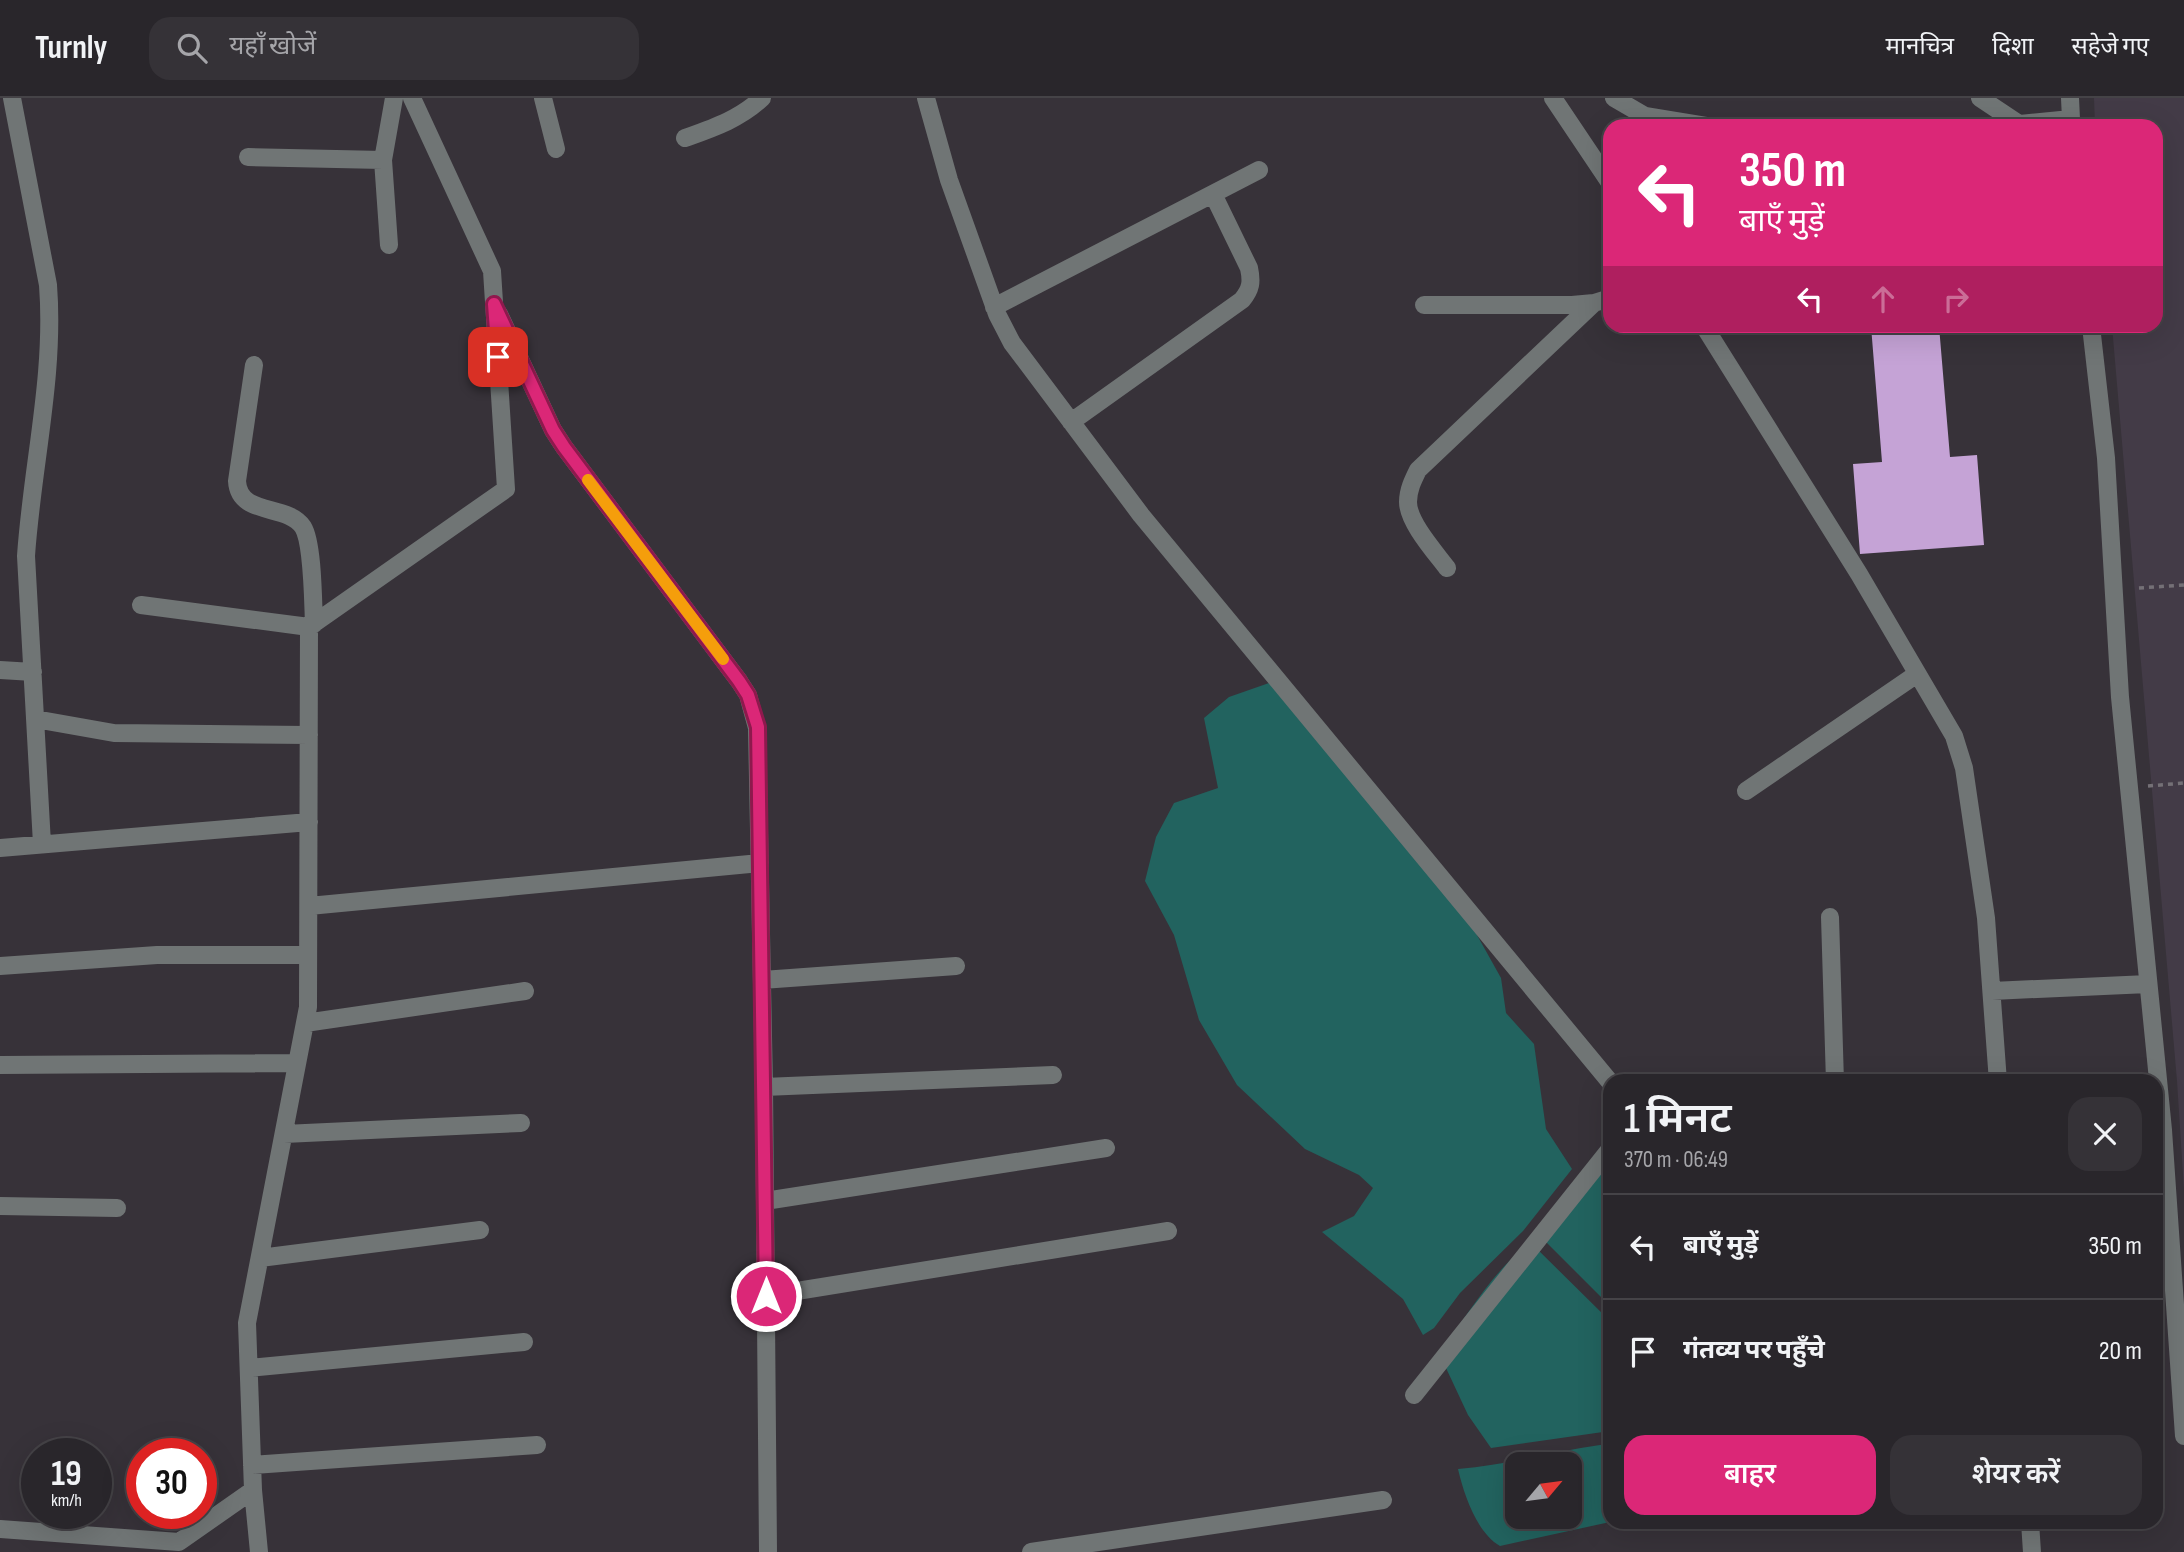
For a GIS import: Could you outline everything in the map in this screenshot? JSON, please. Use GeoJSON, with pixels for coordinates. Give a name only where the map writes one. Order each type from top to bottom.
{"type":"FeatureCollection","features":[{"type":"Feature","properties":{"kind":"street"},"geometry":{"type":"LineString","coordinates":[[12,98],[48,285],[50,310],[50,346],[26,556],[42,844]]}},
{"type":"Feature","properties":{"kind":"street"},"geometry":{"type":"LineString","coordinates":[[388,244],[383,160],[394,98]]}},
{"type":"Feature","properties":{"kind":"street"},"geometry":{"type":"LineString","coordinates":[[141,605],[312,626],[506,489],[492,271],[412,98]]}},
{"type":"Feature","properties":{"kind":"street"},"geometry":{"type":"LineString","coordinates":[[543,98],[556,149]]}},
{"type":"Feature","properties":{"kind":"street"},"geometry":{"type":"LineString","coordinates":[[685,138],[732,120],[750,110],[762,98]]}},
{"type":"Feature","properties":{"kind":"street"},"geometry":{"type":"LineString","coordinates":[[926,98],[942,160],[995,307],[1012,343],[1141,515],[1603,1074]]}},
{"type":"Feature","properties":{"kind":"street"},"geometry":{"type":"LineString","coordinates":[[1553,98],[1603,173]]}},
{"type":"Feature","properties":{"kind":"street"},"geometry":{"type":"LineString","coordinates":[[1614,98],[1645,116],[1663,119]]}},
{"type":"Feature","properties":{"kind":"street"},"geometry":{"type":"LineString","coordinates":[[1980,98],[2012,119]]}},
{"type":"Feature","properties":{"kind":"street"},"geometry":{"type":"LineString","coordinates":[[2070,98],[2072,119]]}},
{"type":"Feature","properties":{"kind":"street"},"geometry":{"type":"LineString","coordinates":[[247,157],[383,160]]}},
{"type":"Feature","properties":{"kind":"street"},"geometry":{"type":"LineString","coordinates":[[995,307],[1259,170]]}},
{"type":"Feature","properties":{"kind":"street"},"geometry":{"type":"LineString","coordinates":[[1071,422],[1242,300],[1248,292],[1252,281],[1249,268],[1213,194]]}},
{"type":"Feature","properties":{"kind":"street"},"geometry":{"type":"LineString","coordinates":[[1424,305],[1572,305],[1602,300]]}},
{"type":"Feature","properties":{"kind":"street"},"geometry":{"type":"LineString","coordinates":[[1447,568],[1413,520],[1408,503],[1411,485],[1419,470],[1602,300]]}},
{"type":"Feature","properties":{"kind":"street"},"geometry":{"type":"LineString","coordinates":[[494,304],[553,430],[748,695],[758,727],[768,1552]]}},
{"type":"Feature","properties":{"kind":"street"},"geometry":{"type":"LineString","coordinates":[[1708,333],[1858,574],[1954,736],[1964,768],[1986,918],[1997,1074]]}},
{"type":"Feature","properties":{"kind":"street"},"geometry":{"type":"LineString","coordinates":[[2092,333],[2105,458],[2120,697],[2157,1074]]}},
{"type":"Feature","properties":{"kind":"street"},"geometry":{"type":"LineString","coordinates":[[254,365],[237,490],[247,502],[295,519],[301,525],[308,541],[312,626],[308,1007],[247,1323],[253,1490],[259,1552]]}},
{"type":"Feature","properties":{"kind":"street"},"geometry":{"type":"LineString","coordinates":[[0,670],[33,672]]}},
{"type":"Feature","properties":{"kind":"street"},"geometry":{"type":"LineString","coordinates":[[1746,791],[1917,674]]}},
{"type":"Feature","properties":{"kind":"street"},"geometry":{"type":"LineString","coordinates":[[35,719],[114,733],[309,735]]}},
{"type":"Feature","properties":{"kind":"street"},"geometry":{"type":"LineString","coordinates":[[0,848],[309,822]]}},
{"type":"Feature","properties":{"kind":"street"},"geometry":{"type":"LineString","coordinates":[[309,906],[760,863]]}},
{"type":"Feature","properties":{"kind":"street"},"geometry":{"type":"LineString","coordinates":[[1830,917],[1835,1074]]}},
{"type":"Feature","properties":{"kind":"street"},"geometry":{"type":"LineString","coordinates":[[0,966],[157,955],[309,956]]}},
{"type":"Feature","properties":{"kind":"street"},"geometry":{"type":"LineString","coordinates":[[762,980],[956,966]]}},
{"type":"Feature","properties":{"kind":"street"},"geometry":{"type":"LineString","coordinates":[[1992,990],[2148,984]]}},
{"type":"Feature","properties":{"kind":"street"},"geometry":{"type":"LineString","coordinates":[[305,1023],[525,991]]}},
{"type":"Feature","properties":{"kind":"street"},"geometry":{"type":"LineString","coordinates":[[0,1065],[298,1063]]}},
{"type":"Feature","properties":{"kind":"street"},"geometry":{"type":"LineString","coordinates":[[764,1087],[1054,1075]]}},
{"type":"Feature","properties":{"kind":"street"},"geometry":{"type":"LineString","coordinates":[[284,1134],[521,1123]]}},
{"type":"Feature","properties":{"kind":"street"},"geometry":{"type":"LineString","coordinates":[[2163,1130],[2184,1436]]}},
{"type":"Feature","properties":{"kind":"street"},"geometry":{"type":"LineString","coordinates":[[765,1201],[1105,1149]]}},
{"type":"Feature","properties":{"kind":"street"},"geometry":{"type":"LineString","coordinates":[[1414,1395],[1603,1158]]}},
{"type":"Feature","properties":{"kind":"street"},"geometry":{"type":"LineString","coordinates":[[0,1206],[117,1208]]}},
{"type":"Feature","properties":{"kind":"street"},"geometry":{"type":"LineString","coordinates":[[260,1258],[480,1230]]}},
{"type":"Feature","properties":{"kind":"street"},"geometry":{"type":"LineString","coordinates":[[766,1296],[1168,1231]]}},
{"type":"Feature","properties":{"kind":"street"},"geometry":{"type":"LineString","coordinates":[[248,1368],[524,1342]]}},
{"type":"Feature","properties":{"kind":"street"},"geometry":{"type":"LineString","coordinates":[[252,1465],[537,1445]]}},
{"type":"Feature","properties":{"kind":"street"},"geometry":{"type":"LineString","coordinates":[[0,1529],[174,1547],[253,1490]]}},
{"type":"Feature","properties":{"kind":"street"},"geometry":{"type":"LineString","coordinates":[[1031,1552],[1383,1500]]}},
{"type":"Feature","properties":{"kind":"street"},"geometry":{"type":"LineString","coordinates":[[2030,1529],[2032,1552]]}},
{"type":"Feature","properties":{"kind":"path"},"geometry":{"type":"LineString","coordinates":[[2139,588],[2184,585]]}},
{"type":"Feature","properties":{"kind":"path"},"geometry":{"type":"LineString","coordinates":[[2129,788],[2184,783]]}},
{"type":"Feature","properties":{"kind":"shaded area"},"geometry":{"type":"Polygon","coordinates":[[[2094,98],[2184,98],[2184,1190],[2113,333],[2163,333],[2163,119],[2095,119],[2094,98]]]}},
{"type":"Feature","properties":{"kind":"shaded area"},"geometry":{"type":"Polygon","coordinates":[[[1269,683],[1297,699],[1463,910],[1501,978],[1506,1013],[1534,1044],[1546,1129],[1572,1169],[1523,1231],[1460,1293],[1434,1328],[1423,1335],[1403,1299],[1322,1232],[1354,1216],[1373,1188],[1359,1175],[1305,1149],[1237,1085],[1199,1020],[1174,935],[1145,881],[1156,837],[1174,803],[1218,788],[1204,718],[1229,697],[1269,683]]]}},
{"type":"Feature","properties":{"kind":"shaded area"},"geometry":{"type":"Polygon","coordinates":[[[1603,1170],[1603,1299],[1537,1233],[1603,1170]]]}},
{"type":"Feature","properties":{"kind":"shaded area"},"geometry":{"type":"Polygon","coordinates":[[[1531,1243],[1603,1314],[1603,1432],[1491,1448],[1468,1415],[1439,1353],[1492,1280],[1531,1243]]]}},
{"type":"Feature","properties":{"kind":"shaded area"},"geometry":{"type":"Polygon","coordinates":[[[1603,1445],[1603,1524],[1582,1528],[1582,1452],[1563,1452],[1603,1445]]]}},
{"type":"Feature","properties":{"kind":"shaded area"},"geometry":{"type":"Polygon","coordinates":[[[1505,1463],[1505,1530],[1573,1530],[1500,1546],[1478,1523],[1458,1469],[1505,1463]]]}},
{"type":"Feature","properties":{"kind":"building"},"geometry":{"type":"Polygon","coordinates":[[[1872,333],[1940,333],[1950,457],[1977,455],[1984,545],[1860,554],[1853,464],[1882,462],[1872,333]]]}},
{"type":"Feature","properties":{"kind":"slow traffic"},"geometry":{"type":"LineString","coordinates":[[588,480],[723,659]]}},
{"type":"Feature","properties":{"kind":"route"},"geometry":{"type":"LineString","coordinates":[[498,357],[494,304],[553,430],[739,681],[753,708],[758,727],[766,1296]]}}]}
